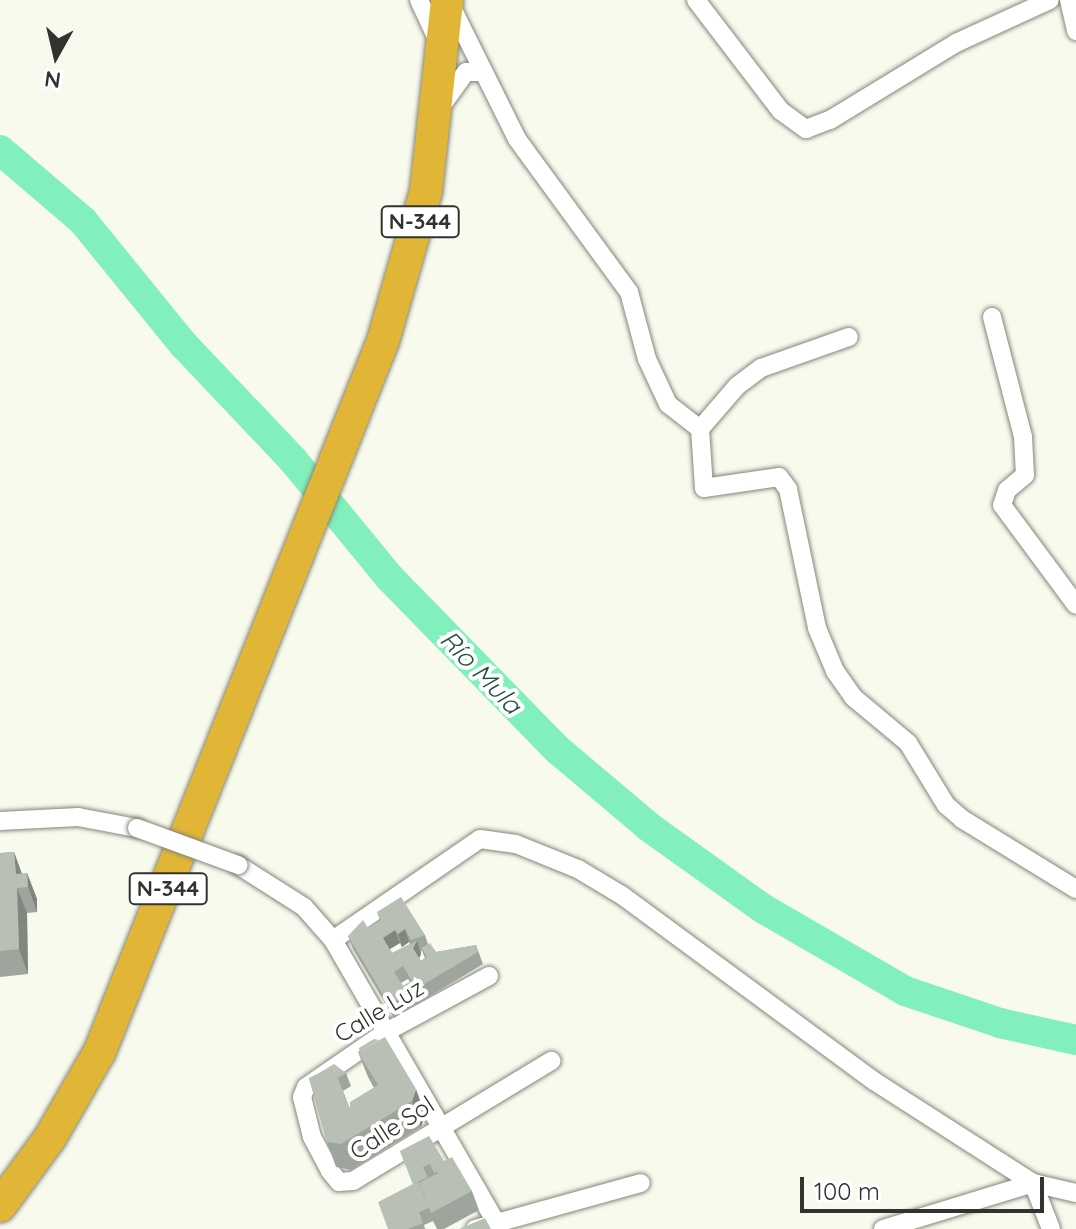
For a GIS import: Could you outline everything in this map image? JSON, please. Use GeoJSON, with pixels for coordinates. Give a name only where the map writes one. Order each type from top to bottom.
{"type":"FeatureCollection","features":[{"type":"Feature","properties":{"kind":"highway","name":"N-344"},"geometry":{"type":"LineString","coordinates":[[0,1206],[50,1138],[100,1051],[346,434],[409,264],[435,122],[447,0]]}},
{"type":"Feature","properties":{"kind":"street"},"geometry":{"type":"LineString","coordinates":[[419,0],[442,52]]}},
{"type":"Feature","properties":{"kind":"street"},"geometry":{"type":"LineString","coordinates":[[447,0],[517,139],[629,292],[647,359],[668,404],[700,429]]}},
{"type":"Feature","properties":{"kind":"street"},"geometry":{"type":"LineString","coordinates":[[696,0],[781,111],[806,129],[830,120],[956,43],[1050,0]]}},
{"type":"Feature","properties":{"kind":"street"},"geometry":{"type":"LineString","coordinates":[[1069,0],[1076,31]]}},
{"type":"Feature","properties":{"kind":"street"},"geometry":{"type":"LineString","coordinates":[[435,122],[448,91],[466,72],[481,72]]}},
{"type":"Feature","properties":{"kind":"street"},"geometry":{"type":"LineString","coordinates":[[992,317],[1023,437],[1025,475],[1007,490],[1002,505],[1076,605]]}},
{"type":"Feature","properties":{"kind":"street"},"geometry":{"type":"LineString","coordinates":[[849,337],[761,368],[737,386],[700,429],[704,488],[765,475],[779,477],[788,489],[817,628],[835,671],[853,697],[908,743],[946,805],[962,819],[1076,889]]}},
{"type":"Feature","properties":{"kind":"street"},"geometry":{"type":"LineString","coordinates":[[0,821],[78,817],[137,828],[238,865],[304,907],[333,940],[498,1225]]}},
{"type":"Feature","properties":{"kind":"street"},"geometry":{"type":"LineString","coordinates":[[333,940],[480,839],[516,844],[578,869],[623,896],[874,1081],[1033,1183],[1076,1193]]}},
{"type":"Feature","properties":{"kind":"street","name":"Calle Luz"},"geometry":{"type":"LineString","coordinates":[[302,1097],[327,1070],[386,1032],[489,976]]}},
{"type":"Feature","properties":{"kind":"street","name":"Calle Sol"},"geometry":{"type":"LineString","coordinates":[[302,1097],[312,1137],[339,1182],[353,1181],[440,1125],[551,1061]]}},
{"type":"Feature","properties":{"kind":"street"},"geometry":{"type":"LineString","coordinates":[[475,1229],[641,1183]]}},
{"type":"Feature","properties":{"kind":"street"},"geometry":{"type":"LineString","coordinates":[[883,1229],[1033,1183]]}},
{"type":"Feature","properties":{"kind":"street"},"geometry":{"type":"LineString","coordinates":[[1033,1183],[1051,1229]]}},
{"type":"Feature","properties":{"kind":"building"},"geometry":{"type":"Polygon","coordinates":[[[14,852],[16,874],[27,873],[28,887],[17,888],[19,949],[0,951],[0,853],[14,852]]]}},
{"type":"Feature","properties":{"kind":"building"},"geometry":{"type":"Polygon","coordinates":[[[401,897],[425,935],[411,940],[405,929],[398,934],[395,930],[383,938],[392,953],[417,941],[413,948],[421,961],[427,957],[421,948],[430,943],[436,952],[476,945],[478,952],[389,1005],[348,936],[363,920],[368,928],[381,920],[377,912],[401,897]],[[403,966],[394,972],[403,986],[412,981],[403,966]]]}},
{"type":"Feature","properties":{"kind":"building"},"geometry":{"type":"Polygon","coordinates":[[[385,1037],[416,1089],[412,1101],[341,1144],[327,1142],[309,1078],[333,1066],[350,1109],[350,1102],[378,1085],[358,1052],[385,1037]]]}},
{"type":"Feature","properties":{"kind":"building"},"geometry":{"type":"Polygon","coordinates":[[[374,1039],[379,1040],[360,1051],[359,1048],[374,1039]]]}},
{"type":"Feature","properties":{"kind":"building"},"geometry":{"type":"Polygon","coordinates":[[[334,1064],[346,1073],[338,1078],[333,1066],[317,1074],[334,1064]]]}},
{"type":"Feature","properties":{"kind":"building"},"geometry":{"type":"Polygon","coordinates":[[[429,1136],[444,1161],[434,1166],[437,1172],[434,1173],[430,1164],[423,1167],[428,1177],[418,1182],[429,1208],[419,1212],[423,1223],[408,1229],[388,1229],[378,1202],[413,1184],[400,1151],[429,1136]]]}},
{"type":"Feature","properties":{"kind":"building"},"geometry":{"type":"Polygon","coordinates":[[[452,1157],[472,1191],[431,1213],[419,1183],[438,1173],[434,1166],[452,1157]]]}},
{"type":"Feature","properties":{"kind":"building"},"geometry":{"type":"Polygon","coordinates":[[[485,1218],[491,1229],[459,1229],[485,1218]]]}},
{"type":"Feature","properties":{"kind":"waterway","name":"Río Mula"},"geometry":{"type":"LineString","coordinates":[[0,150],[83,221],[183,344],[293,460],[389,577],[558,750],[649,827],[762,908],[905,991],[1000,1023],[1076,1040]]}}]}
